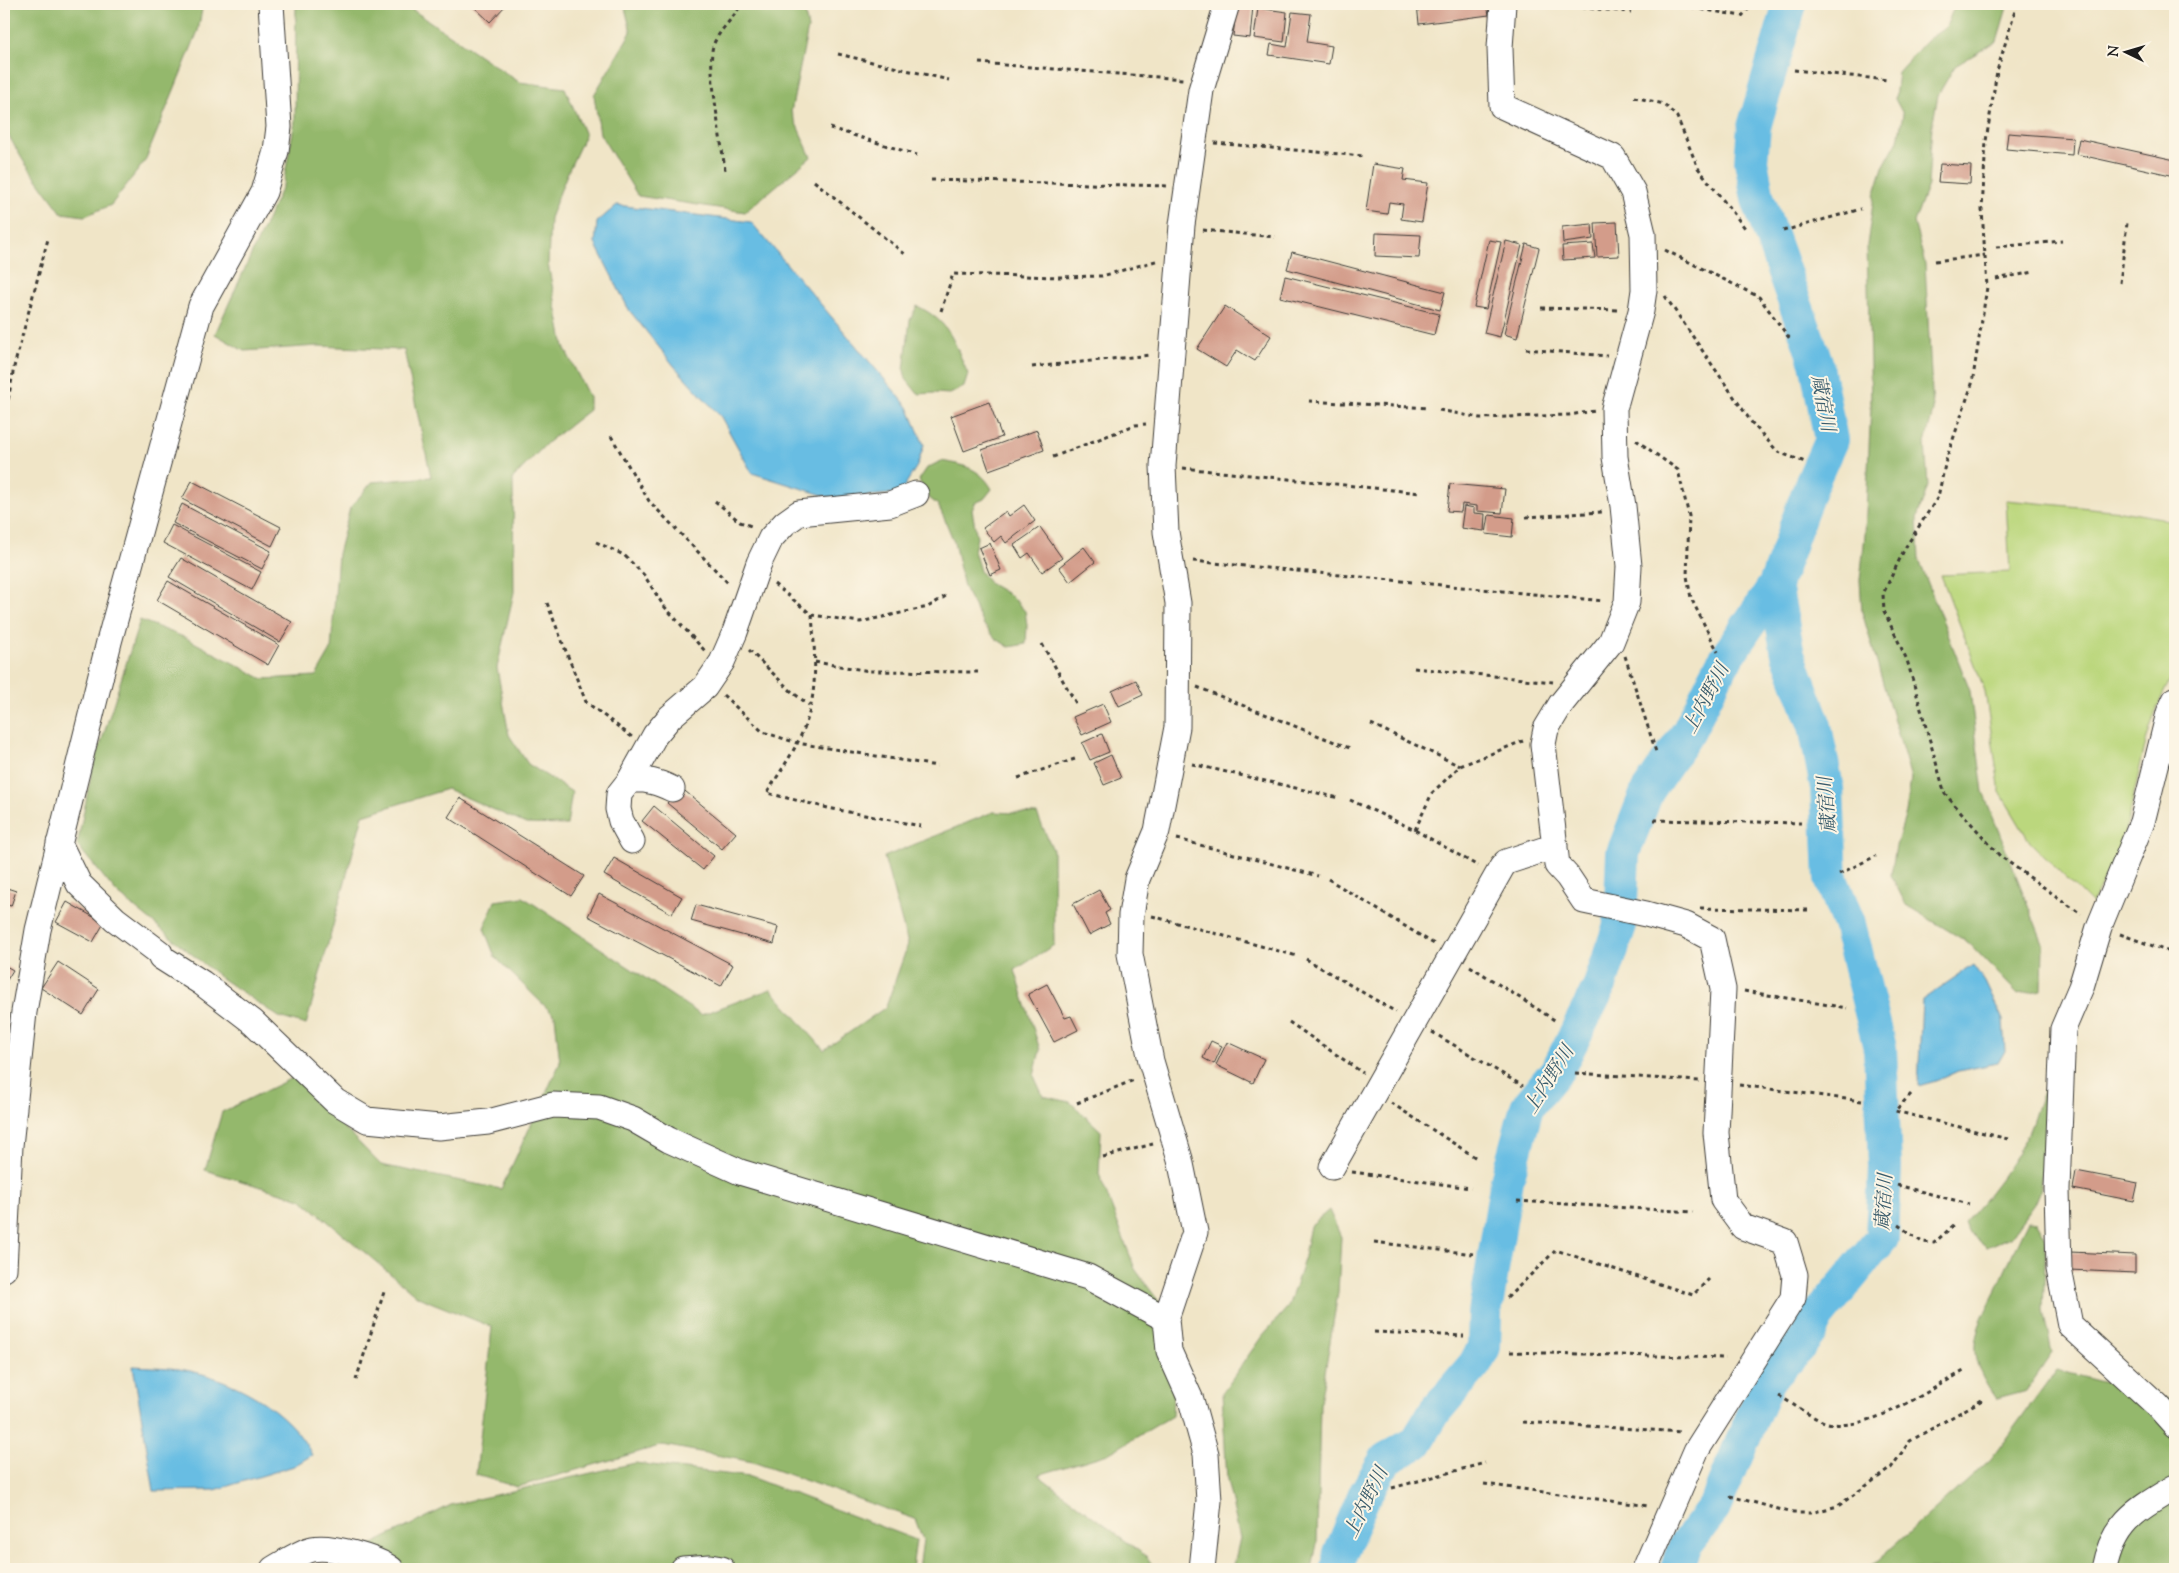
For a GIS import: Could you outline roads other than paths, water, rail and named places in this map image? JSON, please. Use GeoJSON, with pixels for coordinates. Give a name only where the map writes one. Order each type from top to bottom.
{"type":"FeatureCollection","features":[{"type":"Feature","properties":{"kind":"street"},"geometry":{"type":"LineString","coordinates":[[4,1269],[10,1146],[24,1012],[38,930],[109,642],[201,306],[264,192],[276,151],[279,126],[271,4]]}},
{"type":"Feature","properties":{"kind":"street"},"geometry":{"type":"LineString","coordinates":[[1202,1569],[1209,1501],[1206,1454],[1191,1400],[1169,1352],[1166,1319],[1196,1232],[1180,1159],[1151,1061],[1130,954],[1131,915],[1137,879],[1157,831],[1177,727],[1178,603],[1166,532],[1163,466],[1182,225],[1201,90],[1227,4]]}},
{"type":"Feature","properties":{"kind":"street"},"geometry":{"type":"LineString","coordinates":[[1504,4],[1500,48],[1502,106],[1613,157],[1633,192],[1642,234],[1643,297],[1614,409],[1614,457],[1623,506],[1629,566],[1627,602],[1611,642],[1561,704],[1546,728],[1543,744],[1557,865],[1568,877],[1584,901],[1646,914],[1686,925],[1712,939],[1723,989],[1716,1133],[1723,1200],[1743,1227],[1785,1242],[1795,1275],[1793,1298],[1696,1451],[1645,1569]]}},
{"type":"Feature","properties":{"kind":"street"},"geometry":{"type":"LineString","coordinates":[[632,841],[621,821],[618,809],[619,794],[630,780],[655,736],[670,717],[705,687],[722,662],[735,632],[759,563],[771,538],[785,523],[799,513],[890,504],[916,494]]}},
{"type":"Feature","properties":{"kind":"street"},"geometry":{"type":"LineString","coordinates":[[2175,700],[2169,713],[2142,822],[2099,927],[2081,987],[2063,1029],[2057,1189],[2059,1269],[2070,1325],[2158,1406],[2175,1426]]}},
{"type":"Feature","properties":{"kind":"street"},"geometry":{"type":"LineString","coordinates":[[630,780],[646,779],[672,789]]}},
{"type":"Feature","properties":{"kind":"street"},"geometry":{"type":"LineString","coordinates":[[59,843],[79,884],[115,919],[160,953],[161,957],[202,984],[253,1022],[335,1102],[367,1120],[439,1127],[488,1122],[553,1105],[599,1107],[633,1119],[669,1140],[740,1172],[1088,1278],[1166,1319]]}},
{"type":"Feature","properties":{"kind":"street"},"geometry":{"type":"LineString","coordinates":[[1338,1169],[1502,867],[1506,862],[1555,846]]}},
{"type":"Feature","properties":{"kind":"street"},"geometry":{"type":"LineString","coordinates":[[2104,1569],[2108,1548],[2122,1525],[2138,1511],[2175,1487]]}},
{"type":"Feature","properties":{"kind":"street"},"geometry":{"type":"LineString","coordinates":[[273,1569],[312,1549],[343,1551],[382,1563],[391,1569]]}},
{"type":"Feature","properties":{"kind":"street"},"geometry":{"type":"LineString","coordinates":[[683,1569],[722,1569]]}},
{"type":"Feature","properties":{"kind":"water"},"geometry":{"type":"Polygon","coordinates":[[[617,205],[751,222],[908,407],[924,445],[917,466],[900,493],[835,499],[752,473],[721,417],[675,367],[629,310],[595,243],[597,222],[617,205]]]}},
{"type":"Feature","properties":{"kind":"water"},"geometry":{"type":"Polygon","coordinates":[[[1973,965],[1985,982],[2003,1020],[2005,1051],[1998,1063],[1958,1071],[1936,1081],[1918,1086],[1922,1000],[1973,965]]]}},
{"type":"Feature","properties":{"kind":"water"},"geometry":{"type":"Polygon","coordinates":[[[133,1366],[173,1368],[198,1373],[237,1387],[256,1397],[289,1423],[302,1438],[312,1455],[294,1466],[215,1490],[154,1491],[133,1366]]]}},
{"type":"Feature","properties":{"kind":"waterway","name":"蔵宿川"},"geometry":{"type":"LineString","coordinates":[[1677,1569],[1686,1544],[1714,1508],[1768,1380],[1805,1340],[1818,1316],[1882,1238],[1885,1167],[1880,1048],[1849,924],[1831,879],[1827,788],[1815,726],[1788,654],[1775,585],[1810,487],[1831,440],[1816,362],[1758,199],[1751,161],[1754,127],[1790,4]]}},
{"type":"Feature","properties":{"kind":"waterway","name":"上内野川"},"geometry":{"type":"LineString","coordinates":[[1338,1569],[1340,1554],[1364,1496],[1386,1459],[1416,1443],[1435,1411],[1475,1364],[1484,1347],[1485,1313],[1507,1180],[1527,1107],[1558,1069],[1600,985],[1620,925],[1623,853],[1647,792],[1688,732],[1721,666],[1775,585]]}}]}
